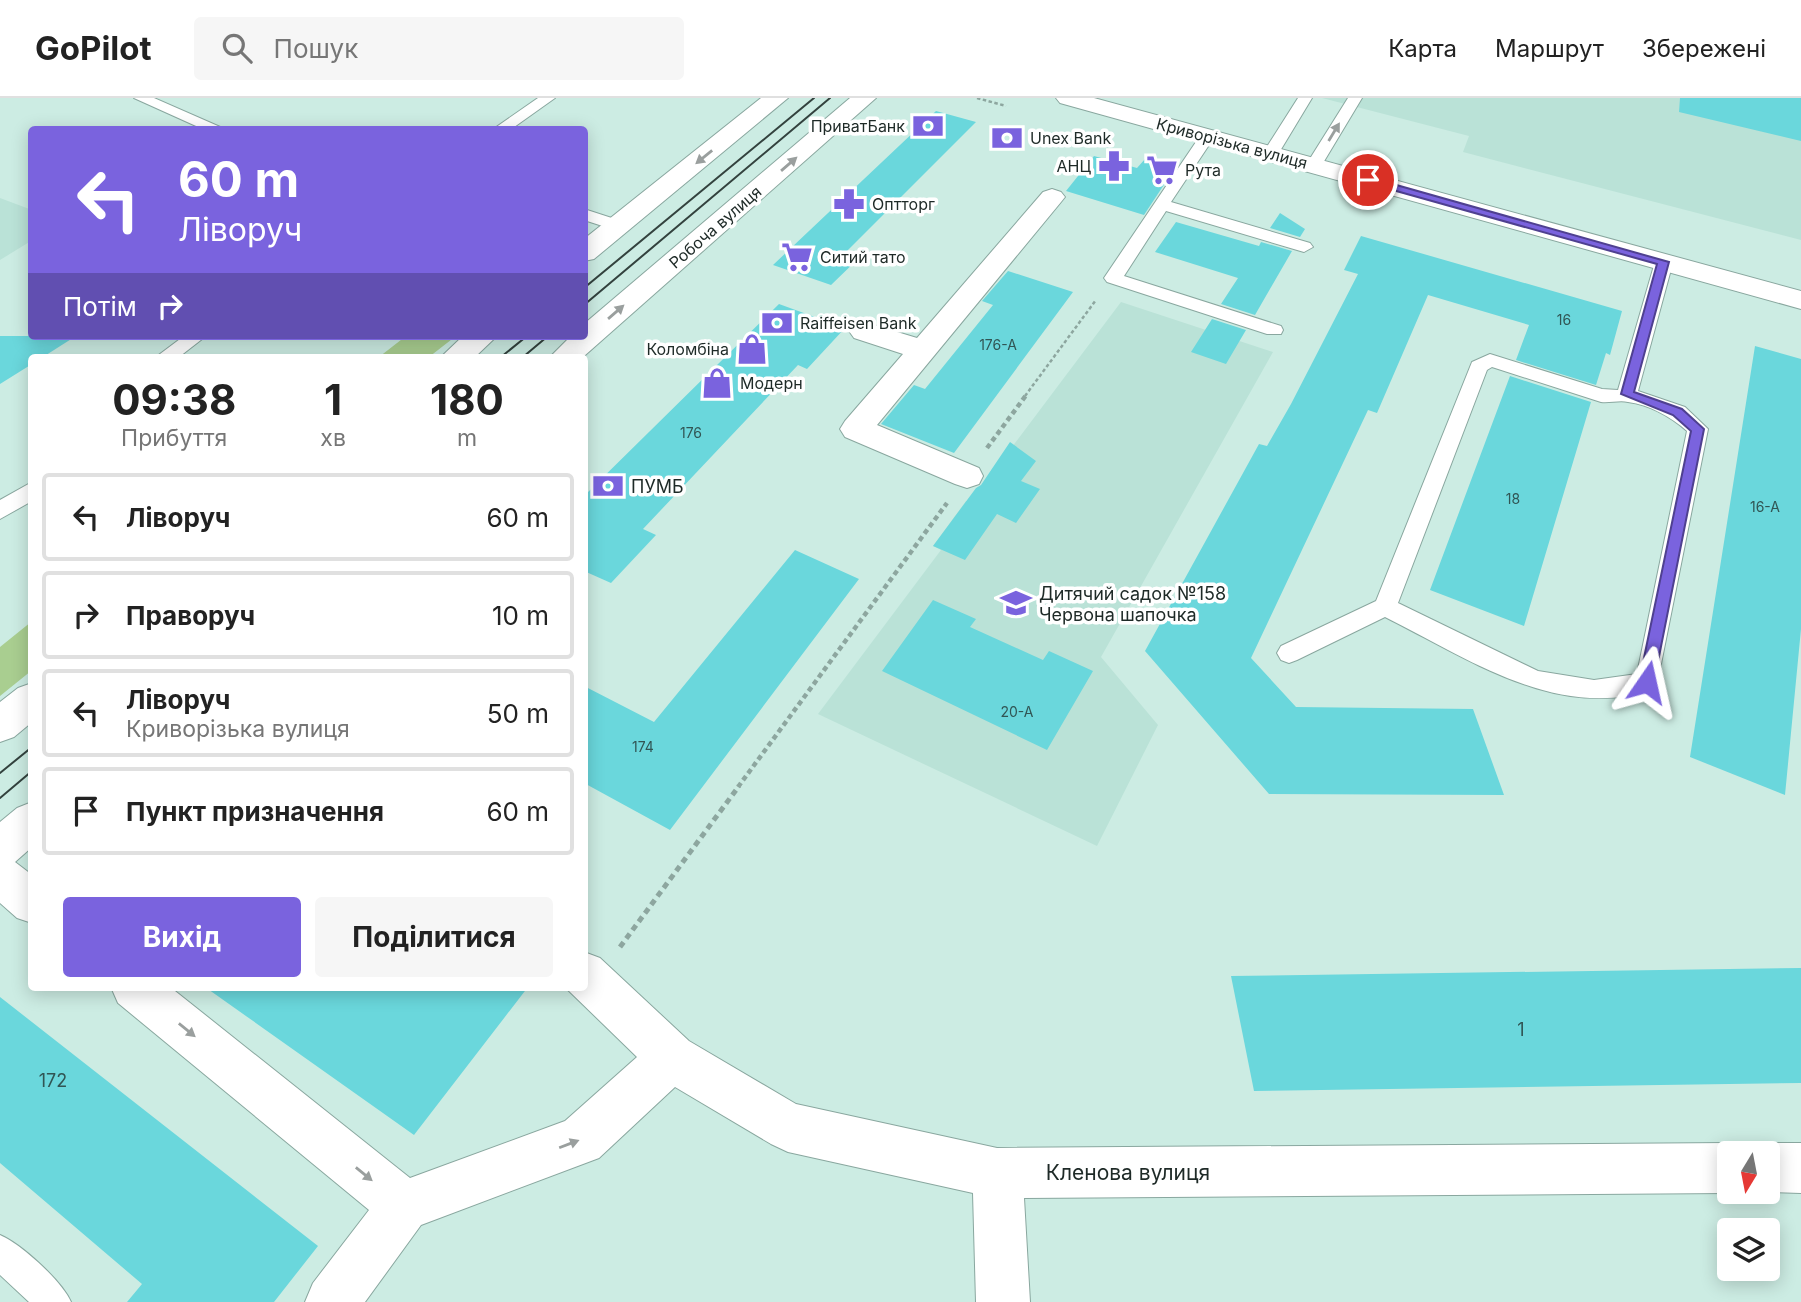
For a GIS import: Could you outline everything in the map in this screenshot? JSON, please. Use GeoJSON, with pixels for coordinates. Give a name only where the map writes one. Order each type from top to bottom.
{"type":"FeatureCollection","features":[{"type":"Feature","properties":{"kind":"street"},"geometry":{"type":"LineString","coordinates":[[588,250],[776,98]]}},
{"type":"Feature","properties":{"kind":"street","name":"Робоча вулиця"},"geometry":{"type":"LineString","coordinates":[[588,337],[864,98]]}},
{"type":"Feature","properties":{"kind":"street","name":"Криворізька вулиця"},"geometry":{"type":"LineString","coordinates":[[1068,98],[1801,300]]}},
{"type":"Feature","properties":{"kind":"street"},"geometry":{"type":"LineString","coordinates":[[967,476],[856,429],[1052,197]]}},
{"type":"Feature","properties":{"kind":"street"},"geometry":{"type":"LineString","coordinates":[[864,331],[923,350]]}},
{"type":"Feature","properties":{"kind":"street"},"geometry":{"type":"LineString","coordinates":[[460,354],[477,340]]}},
{"type":"Feature","properties":{"kind":"street","name":"Робоча вулиця"},"geometry":{"type":"LineString","coordinates":[[568,354],[585,340]]}},
{"type":"Feature","properties":{"kind":"street"},"geometry":{"type":"LineString","coordinates":[[0,725],[28,702]]}},
{"type":"Feature","properties":{"kind":"street"},"geometry":{"type":"LineString","coordinates":[[0,848],[28,824]]}},
{"type":"Feature","properties":{"kind":"street"},"geometry":{"type":"LineString","coordinates":[[0,876],[28,900]]}},
{"type":"Feature","properties":{"kind":"street","name":"Кленова вулиця"},"geometry":{"type":"LineString","coordinates":[[589,978],[672,1058],[788,1127],[997,1173],[1717,1168]]}},
{"type":"Feature","properties":{"kind":"street"},"geometry":{"type":"LineString","coordinates":[[139,991],[404,1206]]}},
{"type":"Feature","properties":{"kind":"street"},"geometry":{"type":"LineString","coordinates":[[332,1302],[404,1206],[580,1140],[672,1058]]}},
{"type":"Feature","properties":{"kind":"street"},"geometry":{"type":"LineString","coordinates":[[1780,1168],[1801,1168]]}},
{"type":"Feature","properties":{"kind":"street"},"geometry":{"type":"LineString","coordinates":[[997,1173],[1003,1302]]}},
{"type":"Feature","properties":{"kind":"lane"},"geometry":{"type":"LineString","coordinates":[[141,98],[210,126]]}},
{"type":"Feature","properties":{"kind":"lane"},"geometry":{"type":"LineString","coordinates":[[505,126],[548,98]]}},
{"type":"Feature","properties":{"kind":"lane"},"geometry":{"type":"LineString","coordinates":[[1271,153],[1305,98]]}},
{"type":"Feature","properties":{"kind":"lane"},"geometry":{"type":"LineString","coordinates":[[1314,165],[1355,98]]}},
{"type":"Feature","properties":{"kind":"lane"},"geometry":{"type":"LineString","coordinates":[[1208,136],[1113,278],[1274,330]]}},
{"type":"Feature","properties":{"kind":"lane"},"geometry":{"type":"LineString","coordinates":[[1162,205],[1304,247]]}},
{"type":"Feature","properties":{"kind":"lane"},"geometry":{"type":"LineString","coordinates":[[588,215],[618,226]]}},
{"type":"Feature","properties":{"kind":"lane"},"geometry":{"type":"LineString","coordinates":[[1627,394],[1664,262]]}},
{"type":"Feature","properties":{"kind":"lane"},"geometry":{"type":"LineString","coordinates":[[170,354],[191,340]]}},
{"type":"Feature","properties":{"kind":"lane"},"geometry":{"type":"LineString","coordinates":[[1289,653],[1385,607],[1479,366],[1490,360],[1601,395],[1616,397],[1627,394],[1678,412],[1698,429],[1647,682],[1594,690],[1534,680],[1385,607]]}},
{"type":"Feature","properties":{"kind":"lane"},"geometry":{"type":"LineString","coordinates":[[0,512],[28,493]]}},
{"type":"Feature","properties":{"kind":"lane"},"geometry":{"type":"LineString","coordinates":[[0,1252],[54,1302]]}},
{"type":"Feature","properties":{"kind":"path"},"geometry":{"type":"LineString","coordinates":[[977,98],[1006,106]]}},
{"type":"Feature","properties":{"kind":"path"},"geometry":{"type":"LineString","coordinates":[[589,978],[1103,292]]}},
{"type":"Feature","properties":{"kind":"shaded area"},"geometry":{"type":"Polygon","coordinates":[[[1322,98],[1801,98],[1801,240],[1463,152],[1469,136],[1322,98]]]}},
{"type":"Feature","properties":{"kind":"shaded area"},"geometry":{"type":"Polygon","coordinates":[[[0,198],[28,208],[28,243],[0,260],[0,198]]]}},
{"type":"Feature","properties":{"kind":"shaded area","name":"Дитячий садок №158 Червона шапочка"},"geometry":{"type":"Polygon","coordinates":[[[1121,302],[1273,352],[1101,657],[1158,725],[1097,846],[818,714],[941,550],[933,546],[966,501],[980,507],[994,471],[1121,302]]]}},
{"type":"Feature","properties":{"kind":"green space"},"geometry":{"type":"Polygon","coordinates":[[[401,340],[451,340],[433,354],[383,354],[401,340]]]}},
{"type":"Feature","properties":{"kind":"green space"},"geometry":{"type":"Polygon","coordinates":[[[28,624],[28,673],[0,696],[0,647],[28,624]]]}},
{"type":"Feature","properties":{"kind":"building"},"geometry":{"type":"Polygon","coordinates":[[[1680,98],[1801,98],[1801,141],[1679,112],[1680,98]]]}},
{"type":"Feature","properties":{"kind":"building"},"geometry":{"type":"Polygon","coordinates":[[[936,111],[976,122],[847,251],[861,256],[831,285],[773,265],[936,111]]]}},
{"type":"Feature","properties":{"kind":"building"},"geometry":{"type":"Polygon","coordinates":[[[1094,156],[1137,168],[1145,159],[1175,168],[1144,215],[1066,191],[1094,156]]]}},
{"type":"Feature","properties":{"kind":"building"},"geometry":{"type":"Polygon","coordinates":[[[1280,213],[1305,229],[1300,237],[1270,228],[1280,213]]]}},
{"type":"Feature","properties":{"kind":"building"},"geometry":{"type":"Polygon","coordinates":[[[1176,222],[1259,246],[1261,242],[1292,251],[1255,315],[1221,304],[1238,278],[1155,252],[1176,222]]]}},
{"type":"Feature","properties":{"kind":"building"},"geometry":{"type":"Polygon","coordinates":[[[1361,236],[1622,311],[1610,355],[1606,353],[1596,385],[1516,360],[1529,325],[1428,295],[1377,413],[1368,410],[1251,658],[1296,707],[1473,709],[1504,795],[1269,794],[1145,651],[1259,444],[1267,446],[1291,404],[1358,274],[1344,270],[1361,236]]]}},
{"type":"Feature","properties":{"kind":"building"},"geometry":{"type":"Polygon","coordinates":[[[1008,271],[1073,292],[954,453],[881,424],[914,385],[925,389],[993,305],[982,301],[1008,271]]]}},
{"type":"Feature","properties":{"kind":"building"},"geometry":{"type":"Polygon","coordinates":[[[779,304],[845,328],[807,369],[798,365],[643,529],[656,535],[611,583],[588,573],[588,492],[779,304]]]}},
{"type":"Feature","properties":{"kind":"building"},"geometry":{"type":"Polygon","coordinates":[[[1212,319],[1246,330],[1226,364],[1191,352],[1212,319]]]}},
{"type":"Feature","properties":{"kind":"building"},"geometry":{"type":"Polygon","coordinates":[[[0,336],[28,336],[28,340],[70,340],[48,354],[28,354],[28,366],[0,384],[0,336]]]}},
{"type":"Feature","properties":{"kind":"building"},"geometry":{"type":"Polygon","coordinates":[[[1755,346],[1801,359],[1801,629],[1785,795],[1690,757],[1755,346]]]}},
{"type":"Feature","properties":{"kind":"building"},"geometry":{"type":"Polygon","coordinates":[[[1510,376],[1591,402],[1524,626],[1430,590],[1510,376]]]}},
{"type":"Feature","properties":{"kind":"building"},"geometry":{"type":"Polygon","coordinates":[[[1010,442],[1036,461],[1021,481],[1040,489],[1016,523],[997,514],[965,560],[933,546],[981,485],[1010,442]]]}},
{"type":"Feature","properties":{"kind":"building"},"geometry":{"type":"Polygon","coordinates":[[[795,550],[859,579],[670,830],[588,785],[588,688],[654,722],[795,550]]]}},
{"type":"Feature","properties":{"kind":"building"},"geometry":{"type":"Polygon","coordinates":[[[933,600],[976,619],[970,627],[1043,660],[1049,651],[1093,671],[1047,750],[882,671],[933,600]]]}},
{"type":"Feature","properties":{"kind":"building"},"geometry":{"type":"Polygon","coordinates":[[[1801,968],[1801,1083],[1254,1091],[1231,976],[1801,968]]]}},
{"type":"Feature","properties":{"kind":"building"},"geometry":{"type":"Polygon","coordinates":[[[211,991],[525,991],[414,1135],[211,991]]]}},
{"type":"Feature","properties":{"kind":"building"},"geometry":{"type":"Polygon","coordinates":[[[0,997],[318,1246],[274,1302],[127,1302],[142,1284],[0,1163],[0,997]]]}},
{"type":"Feature","properties":{"kind":"tram line"},"geometry":{"type":"LineString","coordinates":[[588,285],[814,98]]}},
{"type":"Feature","properties":{"kind":"tram line"},"geometry":{"type":"LineString","coordinates":[[588,302],[830,98]]}},
{"type":"Feature","properties":{"kind":"tram line"},"geometry":{"type":"LineString","coordinates":[[505,354],[522,340]]}},
{"type":"Feature","properties":{"kind":"tram line"},"geometry":{"type":"LineString","coordinates":[[527,354],[543,340]]}},
{"type":"Feature","properties":{"kind":"tram line"},"geometry":{"type":"LineString","coordinates":[[0,773],[28,750]]}},
{"type":"Feature","properties":{"kind":"tram line"},"geometry":{"type":"LineString","coordinates":[[0,798],[28,774]]}},
{"type":"Feature","properties":{"kind":"place","name":"ПриватБанк"},"geometry":{"type":"Point","coordinates":[928,126]}},
{"type":"Feature","properties":{"kind":"place","name":"Unex Bank"},"geometry":{"type":"Point","coordinates":[1007,138]}},
{"type":"Feature","properties":{"kind":"place","name":"АНЦ"},"geometry":{"type":"Point","coordinates":[1114,166]}},
{"type":"Feature","properties":{"kind":"place","name":"Рута"},"geometry":{"type":"Point","coordinates":[1162,170]}},
{"type":"Feature","properties":{"kind":"place","name":"Оптторг"},"geometry":{"type":"Point","coordinates":[849,204]}},
{"type":"Feature","properties":{"kind":"place","name":"Ситий тато"},"geometry":{"type":"Point","coordinates":[797,257]}},
{"type":"Feature","properties":{"kind":"place","name":"Raiffeisen Bank"},"geometry":{"type":"Point","coordinates":[777,323]}},
{"type":"Feature","properties":{"kind":"place","name":"Коломбіна"},"geometry":{"type":"Point","coordinates":[752,349]}},
{"type":"Feature","properties":{"kind":"place","name":"Модерн"},"geometry":{"type":"Point","coordinates":[717,383]}},
{"type":"Feature","properties":{"kind":"place","name":"ПУМБ"},"geometry":{"type":"Point","coordinates":[608,486]}},
{"type":"Feature","properties":{"kind":"place","name":"Дитячий садок №158 Червона шапочка"},"geometry":{"type":"Point","coordinates":[1016,603]}},
{"type":"Feature","properties":{"kind":"route"},"geometry":{"type":"LineString","coordinates":[[1368,180],[1664,262],[1627,394],[1678,412],[1698,429],[1647,682]]}}]}
